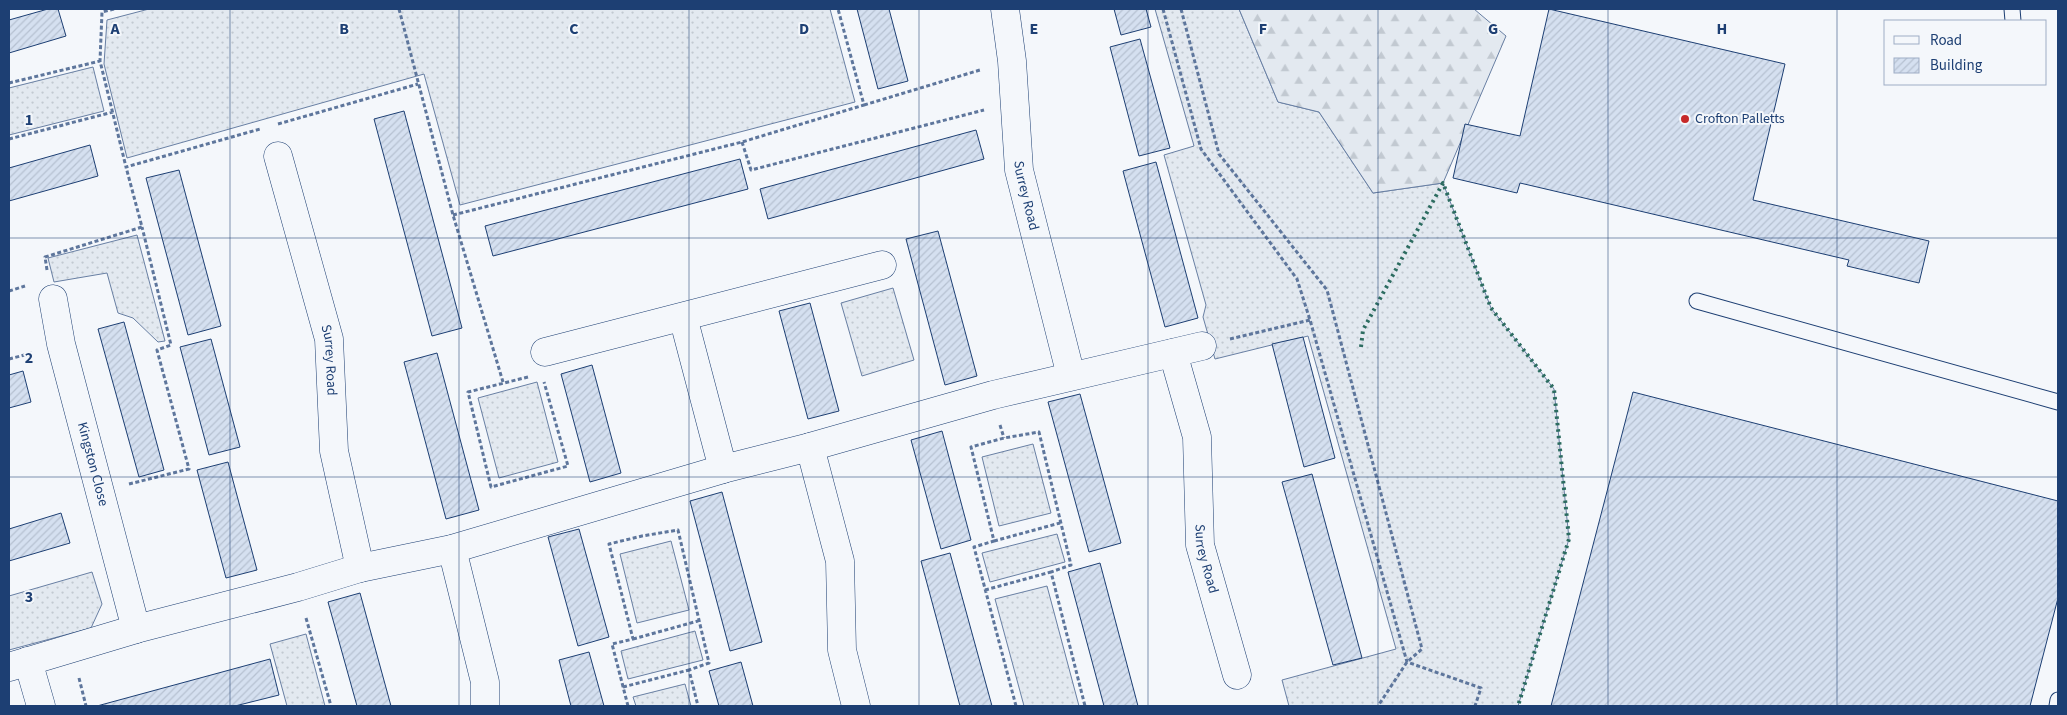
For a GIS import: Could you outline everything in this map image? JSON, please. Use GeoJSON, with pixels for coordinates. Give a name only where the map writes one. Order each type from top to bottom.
{"type":"FeatureCollection","features":[{"type":"Feature","properties":{"kind":"street","name":"Surrey Road"},"geometry":{"type":"LineString","coordinates":[[1005,9],[1012,61],[1019,170],[1071,376]]}},
{"type":"Feature","properties":{"kind":"street","name":"Surrey Road"},"geometry":{"type":"LineString","coordinates":[[278,156],[329,339],[334,451],[360,568]]}},
{"type":"Feature","properties":{"kind":"street"},"geometry":{"type":"LineString","coordinates":[[543,363],[683,318],[882,265]]}},
{"type":"Feature","properties":{"kind":"street","name":"Kingston Close"},"geometry":{"type":"LineString","coordinates":[[53,298],[61,344],[136,628]]}},
{"type":"Feature","properties":{"kind":"street"},"geometry":{"type":"LineString","coordinates":[[683,318],[723,469]]}},
{"type":"Feature","properties":{"kind":"street"},"geometry":{"type":"LineString","coordinates":[[41,706],[18,664],[136,628],[298,588],[360,568],[452,549],[723,469],[810,447],[993,395],[1202,346]]}},
{"type":"Feature","properties":{"kind":"street","name":"Surrey Road"},"geometry":{"type":"LineString","coordinates":[[1173,353],[1197,437],[1200,545],[1237,675]]}},
{"type":"Feature","properties":{"kind":"street"},"geometry":{"type":"LineString","coordinates":[[810,447],[840,561],[842,650],[856,706]]}},
{"type":"Feature","properties":{"kind":"street"},"geometry":{"type":"LineString","coordinates":[[452,549],[485,682],[485,706]]}},
{"type":"Feature","properties":{"kind":"lane"},"geometry":{"type":"LineString","coordinates":[[1697,301],[2058,402]]}},
{"type":"Feature","properties":{"kind":"lane"},"geometry":{"type":"LineString","coordinates":[[2057,706],[2058,700]]}},
{"type":"Feature","properties":{"kind":"path"},"geometry":{"type":"LineString","coordinates":[[100,492],[188,469],[158,350],[171,345],[100,61],[102,10],[114,9]]}},
{"type":"Feature","properties":{"kind":"path"},"geometry":{"type":"LineString","coordinates":[[399,9],[453,216],[503,382]]}},
{"type":"Feature","properties":{"kind":"path"},"geometry":{"type":"LineString","coordinates":[[838,9],[864,105]]}},
{"type":"Feature","properties":{"kind":"path"},"geometry":{"type":"LineString","coordinates":[[1163,9],[1201,149],[1296,279],[1310,320],[1407,662]]}},
{"type":"Feature","properties":{"kind":"path"},"geometry":{"type":"LineString","coordinates":[[1181,9],[1219,154],[1327,290],[1422,649],[1407,662],[1378,706]]}},
{"type":"Feature","properties":{"kind":"path"},"geometry":{"type":"LineString","coordinates":[[9,83],[100,61]]}},
{"type":"Feature","properties":{"kind":"path"},"geometry":{"type":"LineString","coordinates":[[453,216],[742,142],[1012,61]]}},
{"type":"Feature","properties":{"kind":"path"},"geometry":{"type":"LineString","coordinates":[[277,124],[418,84]]}},
{"type":"Feature","properties":{"kind":"path"},"geometry":{"type":"LineString","coordinates":[[742,142],[751,170],[1014,102]]}},
{"type":"Feature","properties":{"kind":"path"},"geometry":{"type":"LineString","coordinates":[[9,139],[112,112]]}},
{"type":"Feature","properties":{"kind":"path"},"geometry":{"type":"LineString","coordinates":[[126,167],[268,127]]}},
{"type":"Feature","properties":{"kind":"path"},"geometry":{"type":"LineString","coordinates":[[48,272],[45,257],[142,227]]}},
{"type":"Feature","properties":{"kind":"path"},"geometry":{"type":"LineString","coordinates":[[1202,346],[1310,320]]}},
{"type":"Feature","properties":{"kind":"path"},"geometry":{"type":"LineString","coordinates":[[543,363],[568,466],[491,487],[468,392],[503,382],[543,363]]}},
{"type":"Feature","properties":{"kind":"path"},"geometry":{"type":"LineString","coordinates":[[985,590],[1071,565],[1039,432],[971,447],[994,541]]}},
{"type":"Feature","properties":{"kind":"path"},"geometry":{"type":"LineString","coordinates":[[1016,706],[974,547],[1060,523]]}},
{"type":"Feature","properties":{"kind":"path"},"geometry":{"type":"LineString","coordinates":[[623,688],[709,663],[678,530],[609,544],[633,639]]}},
{"type":"Feature","properties":{"kind":"path"},"geometry":{"type":"LineString","coordinates":[[1051,572],[1085,706]]}},
{"type":"Feature","properties":{"kind":"path"},"geometry":{"type":"LineString","coordinates":[[298,588],[331,706]]}},
{"type":"Feature","properties":{"kind":"path"},"geometry":{"type":"LineString","coordinates":[[628,706],[612,644],[698,621]]}},
{"type":"Feature","properties":{"kind":"path"},"geometry":{"type":"LineString","coordinates":[[1407,662],[1481,688],[1475,706]]}},
{"type":"Feature","properties":{"kind":"path"},"geometry":{"type":"LineString","coordinates":[[689,670],[698,706]]}},
{"type":"Feature","properties":{"kind":"green space"},"geometry":{"type":"Polygon","coordinates":[[[149,9],[830,9],[855,102],[460,205],[424,74],[127,158],[104,64],[107,20],[149,9]]]}},
{"type":"Feature","properties":{"kind":"green space"},"geometry":{"type":"Polygon","coordinates":[[[1155,9],[1239,9],[1278,102],[1319,112],[1373,193],[1443,183],[1491,308],[1554,389],[1569,539],[1518,706],[1289,706],[1282,680],[1396,649],[1308,336],[1215,359],[1203,317],[1206,305],[1164,155],[1194,146],[1155,9]]]}},
{"type":"Feature","properties":{"kind":"green space"},"geometry":{"type":"Polygon","coordinates":[[[1239,9],[1474,9],[1506,36],[1443,183],[1373,193],[1319,112],[1278,102],[1239,9]]]}},
{"type":"Feature","properties":{"kind":"green space"},"geometry":{"type":"Polygon","coordinates":[[[93,67],[104,111],[9,135],[9,88],[93,67]]]}},
{"type":"Feature","properties":{"kind":"green space"},"geometry":{"type":"Polygon","coordinates":[[[137,235],[165,341],[158,342],[133,318],[118,313],[107,273],[54,282],[48,258],[137,235]]]}},
{"type":"Feature","properties":{"kind":"green space"},"geometry":{"type":"Polygon","coordinates":[[[893,288],[914,360],[862,376],[841,303],[893,288]]]}},
{"type":"Feature","properties":{"kind":"green space"},"geometry":{"type":"Polygon","coordinates":[[[537,382],[558,462],[499,478],[478,398],[537,382]]]}},
{"type":"Feature","properties":{"kind":"green space"},"geometry":{"type":"Polygon","coordinates":[[[1033,444],[1051,513],[999,526],[982,457],[1033,444]]]}},
{"type":"Feature","properties":{"kind":"green space"},"geometry":{"type":"Polygon","coordinates":[[[1057,534],[1065,562],[990,582],[982,553],[1057,534]]]}},
{"type":"Feature","properties":{"kind":"green space"},"geometry":{"type":"Polygon","coordinates":[[[671,541],[689,610],[637,623],[620,554],[671,541]]]}},
{"type":"Feature","properties":{"kind":"green space"},"geometry":{"type":"Polygon","coordinates":[[[92,572],[102,604],[91,628],[9,650],[9,596],[92,572]]]}},
{"type":"Feature","properties":{"kind":"green space"},"geometry":{"type":"Polygon","coordinates":[[[1047,586],[1079,706],[1024,706],[995,599],[1047,586]]]}},
{"type":"Feature","properties":{"kind":"green space"},"geometry":{"type":"Polygon","coordinates":[[[695,631],[703,660],[628,679],[621,651],[695,631]]]}},
{"type":"Feature","properties":{"kind":"green space"},"geometry":{"type":"Polygon","coordinates":[[[306,634],[325,706],[287,706],[270,644],[306,634]]]}},
{"type":"Feature","properties":{"kind":"green space"},"geometry":{"type":"Polygon","coordinates":[[[685,684],[691,706],[636,706],[633,697],[685,684]]]}},
{"type":"Feature","properties":{"kind":"building"},"geometry":{"type":"Polygon","coordinates":[[[48,9],[58,9],[66,36],[9,53],[9,20],[48,9]]]}},
{"type":"Feature","properties":{"kind":"building"},"geometry":{"type":"Polygon","coordinates":[[[857,9],[889,9],[908,81],[878,89],[857,9]]]}},
{"type":"Feature","properties":{"kind":"building"},"geometry":{"type":"Polygon","coordinates":[[[1114,9],[1146,9],[1151,27],[1121,35],[1114,9]]]}},
{"type":"Feature","properties":{"kind":"building"},"geometry":{"type":"Polygon","coordinates":[[[1549,9],[1785,64],[1753,200],[1929,241],[1919,283],[1847,266],[1849,260],[1520,183],[1517,193],[1453,178],[1465,124],[1520,136],[1549,9]]]}},
{"type":"Feature","properties":{"kind":"building"},"geometry":{"type":"Polygon","coordinates":[[[1140,39],[1170,148],[1139,156],[1110,47],[1140,39]]]}},
{"type":"Feature","properties":{"kind":"building"},"geometry":{"type":"Polygon","coordinates":[[[404,111],[462,328],[432,336],[374,119],[404,111]]]}},
{"type":"Feature","properties":{"kind":"building"},"geometry":{"type":"Polygon","coordinates":[[[976,130],[984,159],[768,219],[760,189],[976,130]]]}},
{"type":"Feature","properties":{"kind":"building"},"geometry":{"type":"Polygon","coordinates":[[[90,145],[98,176],[9,201],[9,168],[90,145]]]}},
{"type":"Feature","properties":{"kind":"building"},"geometry":{"type":"Polygon","coordinates":[[[740,159],[748,189],[493,256],[485,226],[740,159]]]}},
{"type":"Feature","properties":{"kind":"building"},"geometry":{"type":"Polygon","coordinates":[[[1156,162],[1198,318],[1165,327],[1123,171],[1156,162]]]}},
{"type":"Feature","properties":{"kind":"building"},"geometry":{"type":"Polygon","coordinates":[[[179,170],[221,326],[188,335],[146,178],[179,170]]]}},
{"type":"Feature","properties":{"kind":"building"},"geometry":{"type":"Polygon","coordinates":[[[938,231],[977,376],[945,385],[906,239],[938,231]]]}},
{"type":"Feature","properties":{"kind":"building"},"geometry":{"type":"Polygon","coordinates":[[[810,303],[839,411],[808,419],[779,311],[810,303]]]}},
{"type":"Feature","properties":{"kind":"building"},"geometry":{"type":"Polygon","coordinates":[[[124,322],[164,470],[139,477],[98,329],[124,322]]]}},
{"type":"Feature","properties":{"kind":"building"},"geometry":{"type":"Polygon","coordinates":[[[1303,337],[1335,458],[1304,467],[1272,344],[1303,337]]]}},
{"type":"Feature","properties":{"kind":"building"},"geometry":{"type":"Polygon","coordinates":[[[211,339],[240,447],[209,455],[180,347],[211,339]]]}},
{"type":"Feature","properties":{"kind":"building"},"geometry":{"type":"Polygon","coordinates":[[[437,353],[479,510],[446,519],[404,362],[437,353]]]}},
{"type":"Feature","properties":{"kind":"building"},"geometry":{"type":"Polygon","coordinates":[[[592,365],[621,473],[590,482],[561,374],[592,365]]]}},
{"type":"Feature","properties":{"kind":"building"},"geometry":{"type":"Polygon","coordinates":[[[23,371],[31,402],[9,408],[9,375],[23,371]]]}},
{"type":"Feature","properties":{"kind":"building"},"geometry":{"type":"Polygon","coordinates":[[[1633,392],[2058,501],[2058,598],[2030,706],[1551,706],[1633,392]]]}},
{"type":"Feature","properties":{"kind":"building"},"geometry":{"type":"Polygon","coordinates":[[[1080,394],[1121,543],[1089,552],[1048,402],[1080,394]]]}},
{"type":"Feature","properties":{"kind":"building"},"geometry":{"type":"Polygon","coordinates":[[[942,431],[971,540],[941,549],[911,440],[942,431]]]}},
{"type":"Feature","properties":{"kind":"building"},"geometry":{"type":"Polygon","coordinates":[[[228,462],[257,570],[226,578],[197,470],[228,462]]]}},
{"type":"Feature","properties":{"kind":"building"},"geometry":{"type":"Polygon","coordinates":[[[1312,474],[1362,658],[1333,665],[1282,482],[1312,474]]]}},
{"type":"Feature","properties":{"kind":"building"},"geometry":{"type":"Polygon","coordinates":[[[722,492],[762,642],[730,651],[690,501],[722,492]]]}},
{"type":"Feature","properties":{"kind":"building"},"geometry":{"type":"Polygon","coordinates":[[[61,513],[70,543],[9,561],[9,529],[61,513]]]}},
{"type":"Feature","properties":{"kind":"building"},"geometry":{"type":"Polygon","coordinates":[[[579,529],[609,637],[578,646],[548,537],[579,529]]]}},
{"type":"Feature","properties":{"kind":"building"},"geometry":{"type":"Polygon","coordinates":[[[950,553],[992,706],[960,706],[921,561],[950,553]]]}},
{"type":"Feature","properties":{"kind":"building"},"geometry":{"type":"Polygon","coordinates":[[[1100,563],[1138,706],[1104,706],[1068,572],[1100,563]]]}},
{"type":"Feature","properties":{"kind":"building"},"geometry":{"type":"Polygon","coordinates":[[[360,593],[391,706],[357,706],[328,602],[360,593]]]}},
{"type":"Feature","properties":{"kind":"building"},"geometry":{"type":"Polygon","coordinates":[[[589,652],[604,706],[571,706],[559,660],[589,652]]]}},
{"type":"Feature","properties":{"kind":"building"},"geometry":{"type":"Polygon","coordinates":[[[270,659],[279,695],[235,706],[97,706],[270,659]]]}},
{"type":"Feature","properties":{"kind":"building"},"geometry":{"type":"Polygon","coordinates":[[[741,662],[753,706],[719,706],[709,671],[741,662]]]}},
{"type":"Feature","properties":{"kind":"hedge"},"geometry":{"type":"LineString","coordinates":[[1361,347],[1363,330],[1443,183],[1491,308],[1554,389],[1569,539],[1518,706]]}},
{"type":"Feature","properties":{"kind":"place","name":"Crofton Palletts"},"geometry":{"type":"Point","coordinates":[1685,119]}}]}
